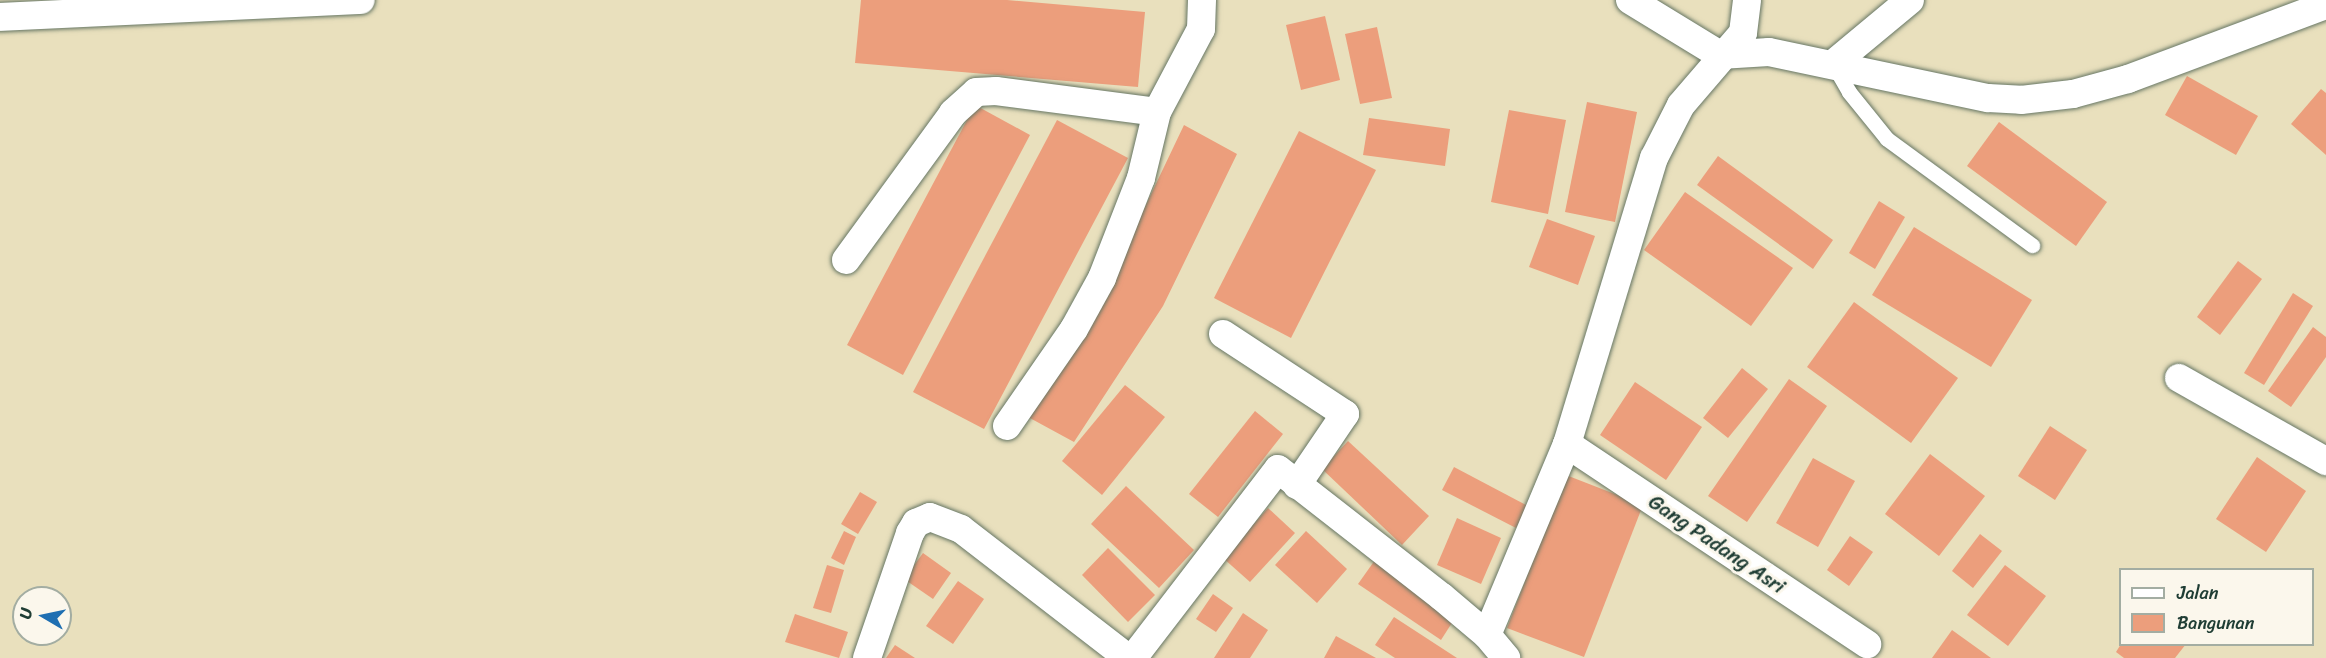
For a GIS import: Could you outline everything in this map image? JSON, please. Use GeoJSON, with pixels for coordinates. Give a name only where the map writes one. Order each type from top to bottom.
{"type":"FeatureCollection","features":[{"type":"Feature","properties":{"kind":"street"},"geometry":{"type":"LineString","coordinates":[[0,17],[361,0]]}},
{"type":"Feature","properties":{"kind":"street"},"geometry":{"type":"LineString","coordinates":[[1007,426],[1074,328],[1102,278],[1141,178],[1157,112],[1198,37],[1202,0]]}},
{"type":"Feature","properties":{"kind":"street"},"geometry":{"type":"LineString","coordinates":[[1630,0],[1720,55],[1769,52],[1988,98],[2021,100],[2073,94],[2128,79],[2326,5]]}},
{"type":"Feature","properties":{"kind":"street"},"geometry":{"type":"LineString","coordinates":[[1486,634],[1568,444],[1654,158],[1681,105],[1720,55],[1743,33],[1747,0]]}},
{"type":"Feature","properties":{"kind":"street"},"geometry":{"type":"LineString","coordinates":[[1833,64],[1910,0]]}},
{"type":"Feature","properties":{"kind":"street"},"geometry":{"type":"LineString","coordinates":[[846,260],[953,113],[976,92],[996,91],[1157,112]]}},
{"type":"Feature","properties":{"kind":"street"},"geometry":{"type":"LineString","coordinates":[[1223,334],[1345,414],[1298,485]]}},
{"type":"Feature","properties":{"kind":"street"},"geometry":{"type":"LineString","coordinates":[[2179,378],[2326,461]]}},
{"type":"Feature","properties":{"kind":"street","name":"Gang Padang Asri"},"geometry":{"type":"LineString","coordinates":[[1568,444],[1867,644]]}},
{"type":"Feature","properties":{"kind":"street"},"geometry":{"type":"LineString","coordinates":[[1133,658],[1278,469],[1486,634],[1506,658]]}},
{"type":"Feature","properties":{"kind":"street"},"geometry":{"type":"LineString","coordinates":[[867,658],[910,533],[916,523],[930,517],[961,529],[1128,658]]}},
{"type":"Feature","properties":{"kind":"lane"},"geometry":{"type":"LineString","coordinates":[[1833,64],[1849,92],[1887,139],[2032,245]]}},
{"type":"Feature","properties":{"kind":"building"},"geometry":{"type":"Polygon","coordinates":[[[861,0],[1007,0],[1145,12],[1138,87],[855,63],[861,0]]]}},
{"type":"Feature","properties":{"kind":"building"},"geometry":{"type":"Polygon","coordinates":[[[1325,16],[1340,80],[1301,90],[1286,25],[1325,16]]]}},
{"type":"Feature","properties":{"kind":"building"},"geometry":{"type":"Polygon","coordinates":[[[1377,27],[1392,98],[1360,104],[1345,34],[1377,27]]]}},
{"type":"Feature","properties":{"kind":"building"},"geometry":{"type":"Polygon","coordinates":[[[2187,76],[2258,116],[2236,155],[2165,115],[2187,76]]]}},
{"type":"Feature","properties":{"kind":"building"},"geometry":{"type":"Polygon","coordinates":[[[2321,89],[2326,93],[2326,155],[2291,124],[2321,89]]]}},
{"type":"Feature","properties":{"kind":"building"},"geometry":{"type":"Polygon","coordinates":[[[1587,102],[1637,112],[1615,222],[1565,212],[1587,102]]]}},
{"type":"Feature","properties":{"kind":"building"},"geometry":{"type":"Polygon","coordinates":[[[975,105],[1030,135],[903,375],[847,345],[975,105]]]}},
{"type":"Feature","properties":{"kind":"building"},"geometry":{"type":"Polygon","coordinates":[[[1509,110],[1566,120],[1548,214],[1491,202],[1509,110]]]}},
{"type":"Feature","properties":{"kind":"building"},"geometry":{"type":"Polygon","coordinates":[[[1369,118],[1450,129],[1445,166],[1363,155],[1369,118]]]}},
{"type":"Feature","properties":{"kind":"building"},"geometry":{"type":"Polygon","coordinates":[[[1057,120],[1128,158],[984,429],[913,392],[1057,120]]]}},
{"type":"Feature","properties":{"kind":"building"},"geometry":{"type":"Polygon","coordinates":[[[1999,122],[2107,202],[2076,246],[1967,166],[1999,122]]]}},
{"type":"Feature","properties":{"kind":"building"},"geometry":{"type":"Polygon","coordinates":[[[1184,125],[1237,154],[1163,306],[1074,442],[1028,417],[1112,276],[1184,125]]]}},
{"type":"Feature","properties":{"kind":"building"},"geometry":{"type":"Polygon","coordinates":[[[1299,131],[1376,170],[1291,338],[1214,298],[1299,131]]]}},
{"type":"Feature","properties":{"kind":"building"},"geometry":{"type":"Polygon","coordinates":[[[1718,156],[1833,240],[1813,269],[1697,185],[1718,156]]]}},
{"type":"Feature","properties":{"kind":"building"},"geometry":{"type":"Polygon","coordinates":[[[1685,192],[1793,268],[1751,326],[1644,250],[1685,192]]]}},
{"type":"Feature","properties":{"kind":"building"},"geometry":{"type":"Polygon","coordinates":[[[1879,201],[1905,217],[1875,269],[1849,253],[1879,201]]]}},
{"type":"Feature","properties":{"kind":"building"},"geometry":{"type":"Polygon","coordinates":[[[1547,219],[1595,236],[1578,285],[1529,267],[1547,219]]]}},
{"type":"Feature","properties":{"kind":"building"},"geometry":{"type":"Polygon","coordinates":[[[1914,227],[2032,300],[1991,367],[1872,295],[1914,227]]]}},
{"type":"Feature","properties":{"kind":"building"},"geometry":{"type":"Polygon","coordinates":[[[2238,261],[2262,279],[2220,335],[2197,317],[2238,261]]]}},
{"type":"Feature","properties":{"kind":"building"},"geometry":{"type":"Polygon","coordinates":[[[2293,293],[2313,306],[2264,385],[2244,373],[2293,293]]]}},
{"type":"Feature","properties":{"kind":"building"},"geometry":{"type":"Polygon","coordinates":[[[1854,302],[1958,378],[1911,443],[1807,367],[1854,302]]]}},
{"type":"Feature","properties":{"kind":"building"},"geometry":{"type":"Polygon","coordinates":[[[2313,327],[2326,337],[2326,357],[2291,407],[2268,391],[2313,327]]]}},
{"type":"Feature","properties":{"kind":"building"},"geometry":{"type":"Polygon","coordinates":[[[1742,368],[1768,389],[1728,438],[1703,418],[1742,368]]]}},
{"type":"Feature","properties":{"kind":"building"},"geometry":{"type":"Polygon","coordinates":[[[1789,379],[1827,406],[1747,522],[1708,496],[1789,379]]]}},
{"type":"Feature","properties":{"kind":"building"},"geometry":{"type":"Polygon","coordinates":[[[1635,382],[1702,427],[1666,480],[1600,435],[1635,382]]]}},
{"type":"Feature","properties":{"kind":"building"},"geometry":{"type":"Polygon","coordinates":[[[1125,385],[1165,417],[1102,495],[1062,461],[1125,385]]]}},
{"type":"Feature","properties":{"kind":"building"},"geometry":{"type":"Polygon","coordinates":[[[1255,411],[1283,434],[1218,517],[1189,494],[1255,411]]]}},
{"type":"Feature","properties":{"kind":"building"},"geometry":{"type":"Polygon","coordinates":[[[2050,426],[2087,450],[2055,500],[2018,476],[2050,426]]]}},
{"type":"Feature","properties":{"kind":"building"},"geometry":{"type":"Polygon","coordinates":[[[1348,441],[1429,516],[1402,545],[1322,469],[1348,441]]]}},
{"type":"Feature","properties":{"kind":"building"},"geometry":{"type":"Polygon","coordinates":[[[1930,454],[1985,496],[1939,556],[1885,514],[1930,454]]]}},
{"type":"Feature","properties":{"kind":"building"},"geometry":{"type":"Polygon","coordinates":[[[2257,457],[2306,491],[2266,552],[2216,519],[2257,457]]]}},
{"type":"Feature","properties":{"kind":"building"},"geometry":{"type":"Polygon","coordinates":[[[1813,458],[1855,481],[1818,547],[1776,523],[1813,458]]]}},
{"type":"Feature","properties":{"kind":"building"},"geometry":{"type":"Polygon","coordinates":[[[1454,467],[1528,506],[1516,528],[1442,490],[1454,467]]]}},
{"type":"Feature","properties":{"kind":"building"},"geometry":{"type":"Polygon","coordinates":[[[1566,475],[1643,505],[1584,657],[1507,628],[1566,475]]]}},
{"type":"Feature","properties":{"kind":"building"},"geometry":{"type":"Polygon","coordinates":[[[1126,486],[1194,550],[1159,588],[1091,524],[1126,486]]]}},
{"type":"Feature","properties":{"kind":"building"},"geometry":{"type":"Polygon","coordinates":[[[860,492],[877,502],[858,534],[841,524],[860,492]]]}},
{"type":"Feature","properties":{"kind":"building"},"geometry":{"type":"Polygon","coordinates":[[[1268,508],[1295,533],[1250,582],[1223,558],[1268,508]]]}},
{"type":"Feature","properties":{"kind":"building"},"geometry":{"type":"Polygon","coordinates":[[[1457,518],[1501,538],[1481,584],[1437,565],[1457,518]]]}},
{"type":"Feature","properties":{"kind":"building"},"geometry":{"type":"Polygon","coordinates":[[[844,531],[856,537],[844,565],[831,558],[844,531]]]}},
{"type":"Feature","properties":{"kind":"building"},"geometry":{"type":"Polygon","coordinates":[[[1306,531],[1347,569],[1317,603],[1275,565],[1306,531]]]}},
{"type":"Feature","properties":{"kind":"building"},"geometry":{"type":"Polygon","coordinates":[[[1980,534],[2002,551],[1973,588],[1952,571],[1980,534]]]}},
{"type":"Feature","properties":{"kind":"building"},"geometry":{"type":"Polygon","coordinates":[[[1850,536],[1873,552],[1849,586],[1827,570],[1850,536]]]}},
{"type":"Feature","properties":{"kind":"building"},"geometry":{"type":"Polygon","coordinates":[[[1108,548],[1155,595],[1128,622],[1082,575],[1108,548]]]}},
{"type":"Feature","properties":{"kind":"building"},"geometry":{"type":"Polygon","coordinates":[[[923,553],[951,573],[933,599],[904,579],[923,553]]]}},
{"type":"Feature","properties":{"kind":"building"},"geometry":{"type":"Polygon","coordinates":[[[1375,560],[1457,615],[1441,640],[1358,584],[1375,560]]]}},
{"type":"Feature","properties":{"kind":"building"},"geometry":{"type":"Polygon","coordinates":[[[827,565],[844,570],[831,613],[813,608],[827,565]]]}},
{"type":"Feature","properties":{"kind":"building"},"geometry":{"type":"Polygon","coordinates":[[[2005,565],[2046,596],[2008,646],[1967,615],[2005,565]]]}},
{"type":"Feature","properties":{"kind":"building"},"geometry":{"type":"Polygon","coordinates":[[[958,581],[984,599],[953,644],[926,626],[958,581]]]}},
{"type":"Feature","properties":{"kind":"building"},"geometry":{"type":"Polygon","coordinates":[[[1213,594],[1233,608],[1216,632],[1196,619],[1213,594]]]}},
{"type":"Feature","properties":{"kind":"building"},"geometry":{"type":"Polygon","coordinates":[[[1243,613],[1268,630],[1250,658],[1214,658],[1243,613]]]}},
{"type":"Feature","properties":{"kind":"building"},"geometry":{"type":"Polygon","coordinates":[[[795,614],[848,632],[839,658],[785,642],[795,614]]]}},
{"type":"Feature","properties":{"kind":"building"},"geometry":{"type":"Polygon","coordinates":[[[1394,617],[1457,658],[1395,658],[1375,645],[1394,617]]]}},
{"type":"Feature","properties":{"kind":"building"},"geometry":{"type":"Polygon","coordinates":[[[1952,630],[1991,658],[1932,658],[1952,630]]]}},
{"type":"Feature","properties":{"kind":"building"},"geometry":{"type":"Polygon","coordinates":[[[1336,636],[1376,658],[1324,658],[1336,636]]]}},
{"type":"Feature","properties":{"kind":"building"},"geometry":{"type":"Polygon","coordinates":[[[895,645],[915,658],[886,658],[895,645]]]}},
{"type":"Feature","properties":{"kind":"building"},"geometry":{"type":"Polygon","coordinates":[[[2120,646],[2184,646],[2175,658],[2124,658],[2116,652],[2120,646]]]}}]}
